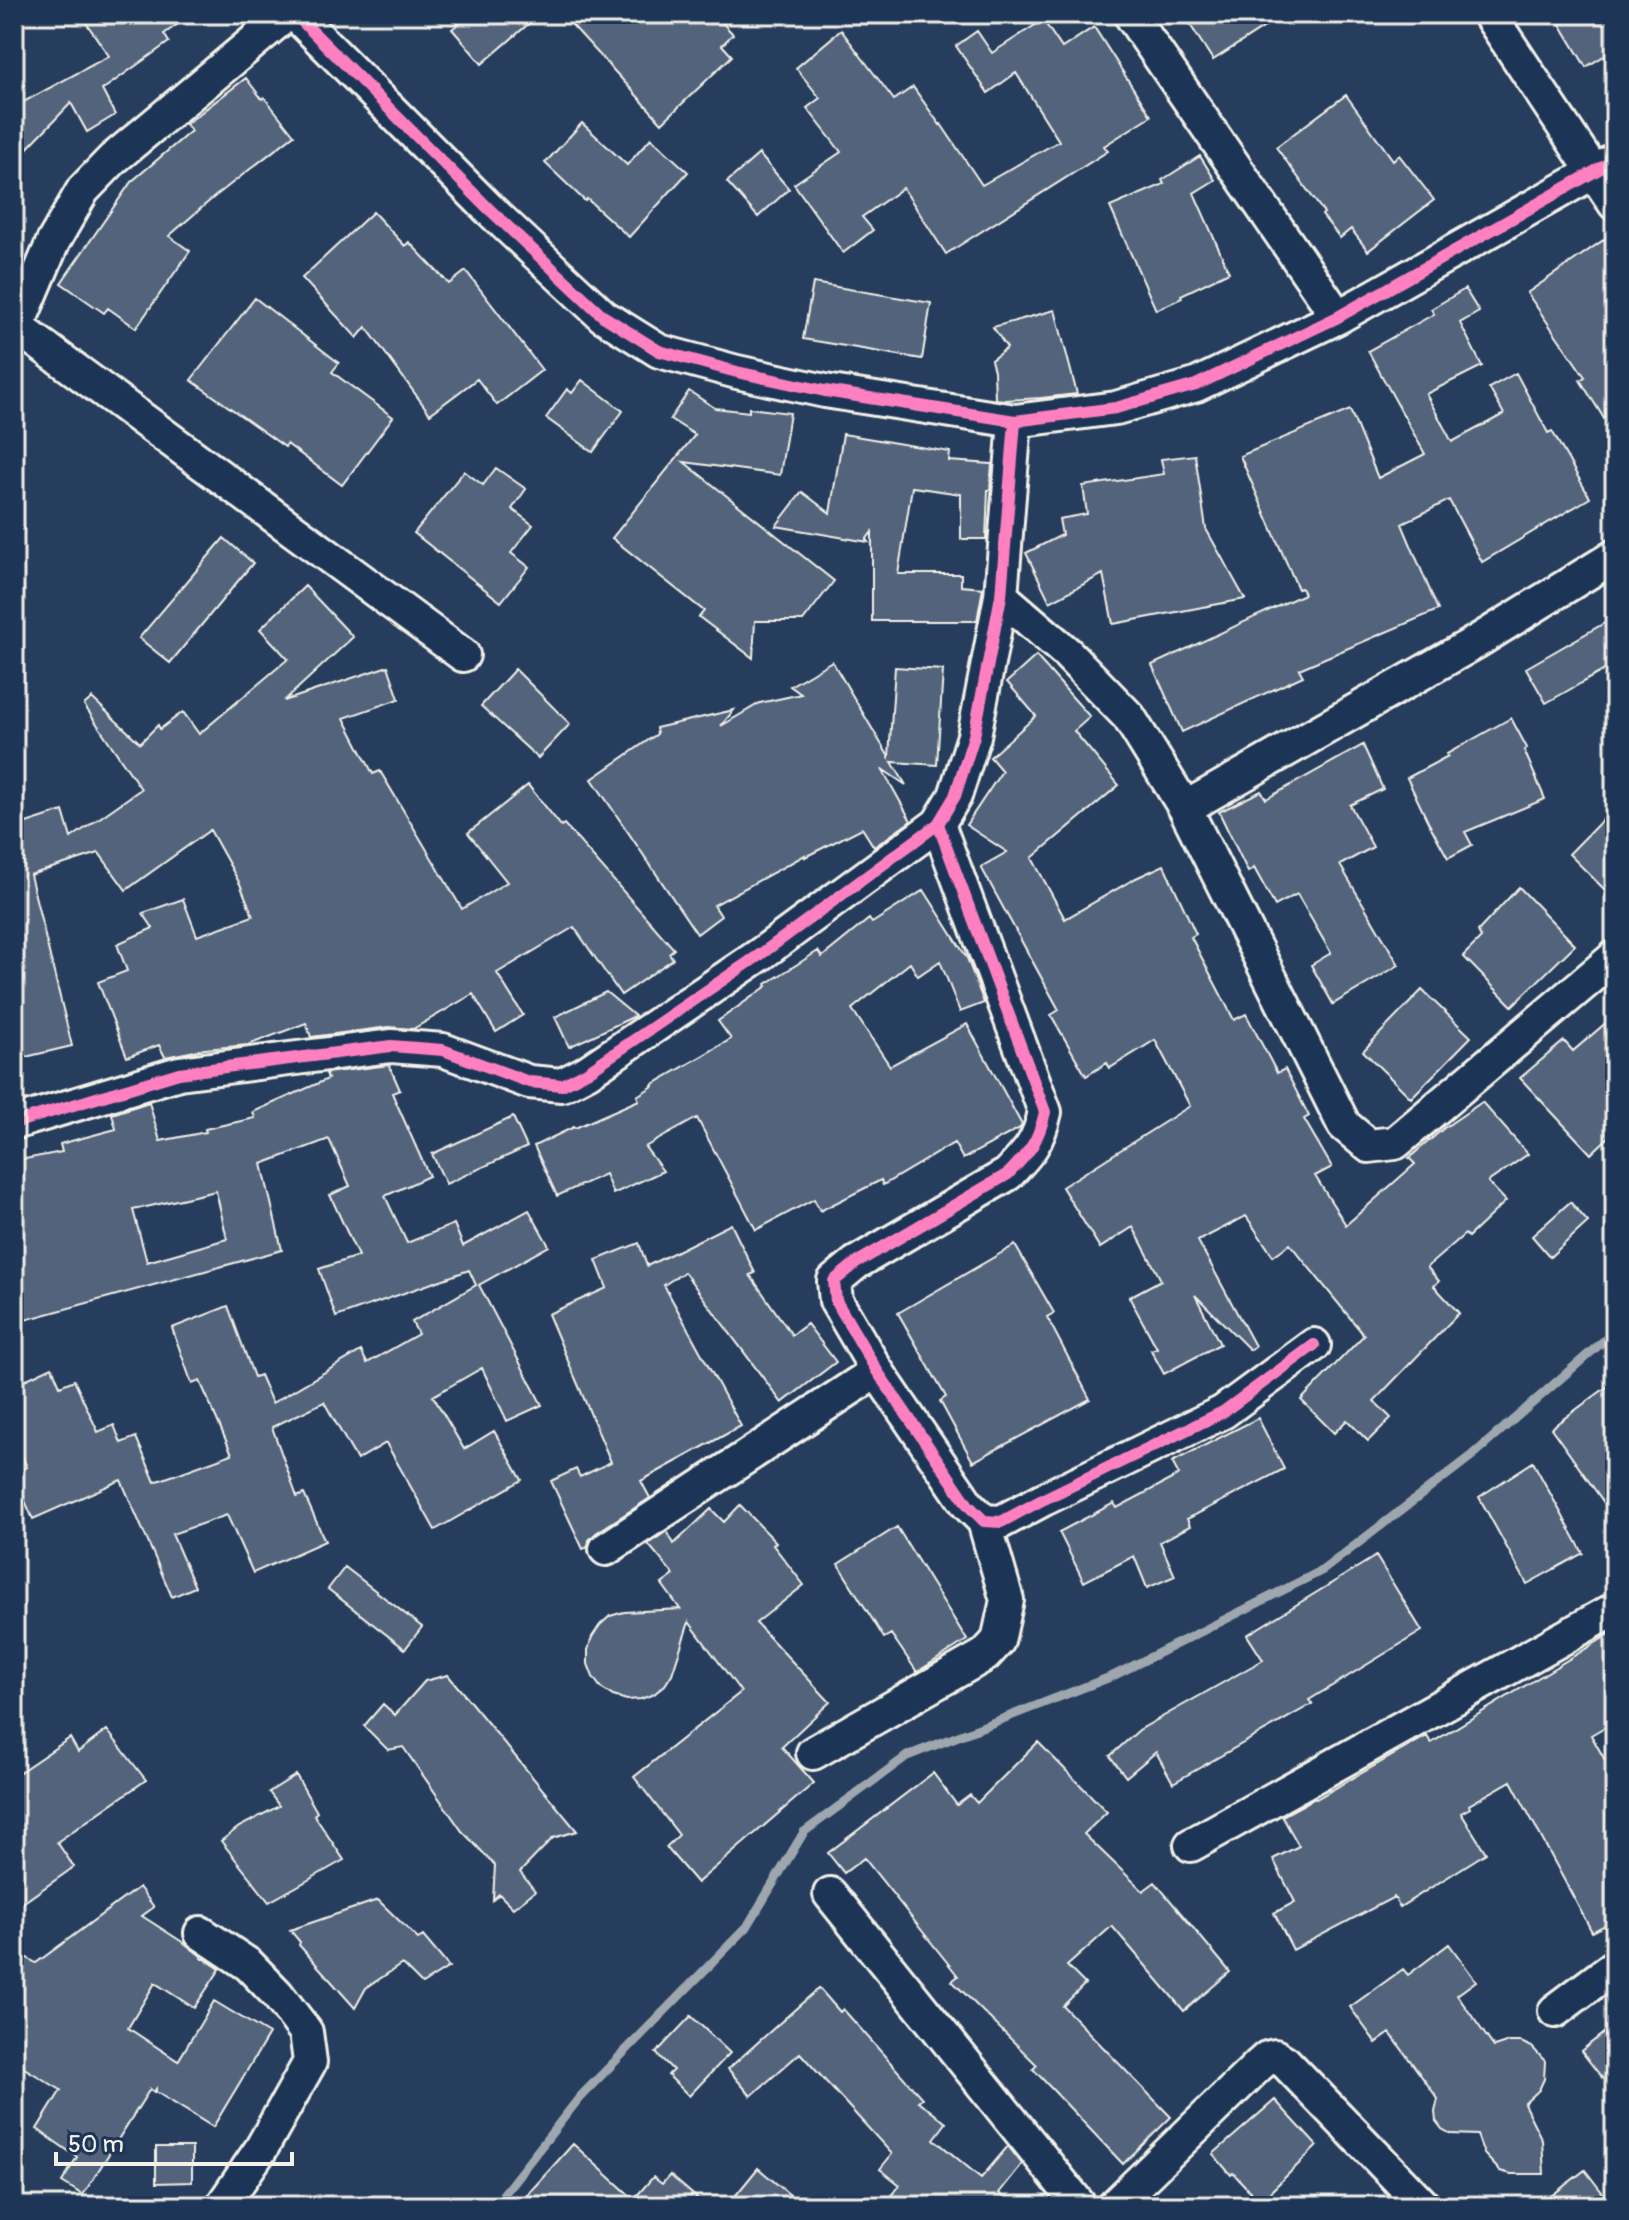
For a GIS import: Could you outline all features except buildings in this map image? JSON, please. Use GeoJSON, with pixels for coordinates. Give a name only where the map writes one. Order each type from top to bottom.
{"type":"FeatureCollection","features":[{"type":"Feature","properties":{"kind":"street"},"geometry":{"type":"LineString","coordinates":[[287,14],[113,159],[83,190],[53,242],[16,328],[463,655]]}},
{"type":"Feature","properties":{"kind":"street"},"geometry":{"type":"LineString","coordinates":[[295,14],[489,209],[603,316],[659,351],[825,391],[1015,421],[1116,408],[1196,385],[1338,317],[1605,166]]}},
{"type":"Feature","properties":{"kind":"street"},"geometry":{"type":"LineString","coordinates":[[1130,14],[1338,317]]}},
{"type":"Feature","properties":{"kind":"street"},"geometry":{"type":"LineString","coordinates":[[1489,14],[1605,166],[1615,204]]}},
{"type":"Feature","properties":{"kind":"street"},"geometry":{"type":"LineString","coordinates":[[14,1123],[179,1073],[391,1046],[443,1050],[529,1082],[562,1085],[587,1072],[761,954],[938,824],[955,796],[974,736],[1001,596],[1015,421]]}},
{"type":"Feature","properties":{"kind":"street"},"geometry":{"type":"LineString","coordinates":[[1185,808],[1476,642],[1615,556]]}},
{"type":"Feature","properties":{"kind":"street"},"geometry":{"type":"LineString","coordinates":[[1001,596],[1067,653],[1129,717],[1185,808],[1344,1125],[1369,1146],[1395,1143],[1615,957]]}},
{"type":"Feature","properties":{"kind":"street"},"geometry":{"type":"LineString","coordinates":[[813,1753],[985,1655],[998,1641],[1005,1618],[1007,1600],[984,1521],[968,1505],[877,1371],[836,1301],[834,1281],[856,1263],[1008,1174],[1028,1154],[1040,1135],[1045,1112],[938,824]]}},
{"type":"Feature","properties":{"kind":"street"},"geometry":{"type":"LineString","coordinates":[[984,1521],[1001,1522],[1223,1412],[1314,1345]]}},
{"type":"Feature","properties":{"kind":"street"},"geometry":{"type":"LineString","coordinates":[[606,1549],[877,1371]]}},
{"type":"Feature","properties":{"kind":"street"},"geometry":{"type":"LineString","coordinates":[[1191,1845],[1615,1609]]}},
{"type":"Feature","properties":{"kind":"street"},"geometry":{"type":"LineString","coordinates":[[830,1894],[1080,2206]]}},
{"type":"Feature","properties":{"kind":"street"},"geometry":{"type":"LineString","coordinates":[[201,1933],[249,1965],[277,1994],[306,2032],[310,2062],[261,2149],[224,2206]]}},
{"type":"Feature","properties":{"kind":"street"},"geometry":{"type":"LineString","coordinates":[[1555,2011],[1615,1966]]}},
{"type":"Feature","properties":{"kind":"street"},"geometry":{"type":"LineString","coordinates":[[1114,2206],[1258,2066],[1275,2056],[1285,2062],[1424,2206]]}},
{"type":"Feature","properties":{"kind":"waterway"},"geometry":{"type":"LineString","coordinates":[[494,2206],[580,2097],[747,1927],[804,1832],[907,1756],[1113,1676],[1323,1570],[1473,1455],[1615,1331]]}},
{"type":"Feature","properties":{"kind":"cycle path"},"geometry":{"type":"LineString","coordinates":[[295,14],[489,209],[603,316],[659,351],[825,391],[1015,421],[1116,408],[1196,385],[1338,317],[1615,160]]}},
{"type":"Feature","properties":{"kind":"cycle path"},"geometry":{"type":"LineString","coordinates":[[14,1123],[179,1073],[391,1046],[443,1050],[529,1082],[562,1085],[587,1072],[761,954],[938,824],[955,796],[974,736],[1001,596],[1015,421]]}},
{"type":"Feature","properties":{"kind":"cycle path"},"geometry":{"type":"LineString","coordinates":[[938,824],[1045,1112],[1032,1146],[1008,1174],[856,1263],[834,1281],[836,1301],[877,1371],[968,1505],[984,1521],[1001,1522],[1223,1412],[1314,1345]]}}]}
